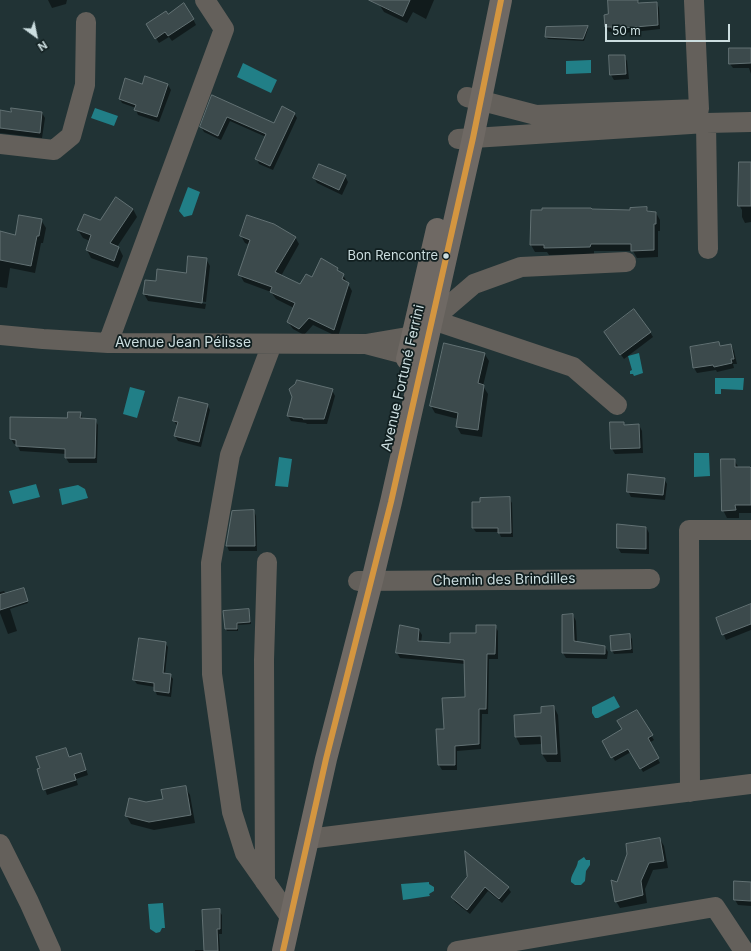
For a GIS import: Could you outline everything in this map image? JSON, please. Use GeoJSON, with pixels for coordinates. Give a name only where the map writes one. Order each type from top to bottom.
{"type":"FeatureCollection","features":[{"type":"Feature","properties":{"kind":"main road","name":"Avenue Fortuné Ferrini"},"geometry":{"type":"LineString","coordinates":[[283,951],[419,335],[474,99],[492,0]]}},
{"type":"Feature","properties":{"kind":"main road","name":"Avenue Fortuné Ferrini"},"geometry":{"type":"LineString","coordinates":[[474,99],[501,0]]}},
{"type":"Feature","properties":{"kind":"street"},"geometry":{"type":"LineString","coordinates":[[108,343],[224,29],[205,0]]}},
{"type":"Feature","properties":{"kind":"street"},"geometry":{"type":"LineString","coordinates":[[474,99],[536,115],[699,109],[694,1]]}},
{"type":"Feature","properties":{"kind":"street"},"geometry":{"type":"LineString","coordinates":[[0,144],[54,150],[70,136],[85,85],[86,22]]}},
{"type":"Feature","properties":{"kind":"street"},"geometry":{"type":"LineString","coordinates":[[465,139],[706,123],[751,122]]}},
{"type":"Feature","properties":{"kind":"street"},"geometry":{"type":"LineString","coordinates":[[706,123],[708,249]]}},
{"type":"Feature","properties":{"kind":"street"},"geometry":{"type":"LineString","coordinates":[[419,335],[474,284],[521,267],[626,262]]}},
{"type":"Feature","properties":{"kind":"street","name":"Avenue Jean Pélisse"},"geometry":{"type":"LineString","coordinates":[[0,335],[108,343],[272,344],[366,344],[419,335]]}},
{"type":"Feature","properties":{"kind":"street"},"geometry":{"type":"LineString","coordinates":[[419,335],[573,367],[618,404]]}},
{"type":"Feature","properties":{"kind":"street"},"geometry":{"type":"LineString","coordinates":[[272,344],[230,455],[211,563],[212,674],[232,812],[245,853],[290,917]]}},
{"type":"Feature","properties":{"kind":"street"},"geometry":{"type":"LineString","coordinates":[[690,792],[689,530],[751,530]]}},
{"type":"Feature","properties":{"kind":"street"},"geometry":{"type":"LineString","coordinates":[[265,882],[264,660],[267,562]]}},
{"type":"Feature","properties":{"kind":"street","name":"Chemin des Brindilles"},"geometry":{"type":"LineString","coordinates":[[365,581],[650,579]]}},
{"type":"Feature","properties":{"kind":"street"},"geometry":{"type":"LineString","coordinates":[[308,839],[751,784]]}},
{"type":"Feature","properties":{"kind":"street"},"geometry":{"type":"LineString","coordinates":[[0,844],[29,902],[51,951]]}},
{"type":"Feature","properties":{"kind":"street"},"geometry":{"type":"LineString","coordinates":[[457,951],[715,907],[744,951]]}},
{"type":"Feature","properties":{"kind":"water"},"geometry":{"type":"Polygon","coordinates":[[[591,60],[591,73],[566,74],[566,61],[591,60]]]}},
{"type":"Feature","properties":{"kind":"water"},"geometry":{"type":"Polygon","coordinates":[[[243,63],[277,80],[271,93],[237,77],[243,63]]]}},
{"type":"Feature","properties":{"kind":"water"},"geometry":{"type":"Polygon","coordinates":[[[95,108],[118,116],[114,126],[91,118],[95,108]]]}},
{"type":"Feature","properties":{"kind":"water"},"geometry":{"type":"Polygon","coordinates":[[[188,187],[200,192],[192,215],[184,217],[179,211],[188,187]]]}},
{"type":"Feature","properties":{"kind":"water"},"geometry":{"type":"Polygon","coordinates":[[[639,353],[643,373],[634,376],[633,374],[630,374],[630,371],[632,370],[628,356],[639,353]]]}},
{"type":"Feature","properties":{"kind":"water"},"geometry":{"type":"Polygon","coordinates":[[[715,378],[744,378],[743,390],[721,389],[721,394],[715,394],[715,378]]]}},
{"type":"Feature","properties":{"kind":"water"},"geometry":{"type":"Polygon","coordinates":[[[130,387],[145,391],[137,418],[123,414],[130,387]]]}},
{"type":"Feature","properties":{"kind":"water"},"geometry":{"type":"Polygon","coordinates":[[[694,453],[709,453],[710,476],[694,477],[694,453]]]}},
{"type":"Feature","properties":{"kind":"water"},"geometry":{"type":"Polygon","coordinates":[[[279,457],[292,459],[288,487],[275,486],[279,457]]]}},
{"type":"Feature","properties":{"kind":"water"},"geometry":{"type":"Polygon","coordinates":[[[36,484],[40,497],[13,504],[9,491],[36,484]]]}},
{"type":"Feature","properties":{"kind":"water"},"geometry":{"type":"Polygon","coordinates":[[[78,485],[85,489],[88,498],[62,505],[59,489],[78,485]]]}},
{"type":"Feature","properties":{"kind":"water"},"geometry":{"type":"Polygon","coordinates":[[[614,696],[620,707],[598,718],[595,718],[592,713],[592,707],[614,696]]]}},
{"type":"Feature","properties":{"kind":"water"},"geometry":{"type":"Polygon","coordinates":[[[584,857],[586,860],[590,860],[590,865],[586,871],[585,881],[581,885],[575,885],[571,882],[572,877],[578,861],[584,857]]]}},
{"type":"Feature","properties":{"kind":"water"},"geometry":{"type":"Polygon","coordinates":[[[429,882],[429,884],[434,887],[434,891],[429,894],[430,896],[403,900],[401,884],[429,882]]]}},
{"type":"Feature","properties":{"kind":"water"},"geometry":{"type":"Polygon","coordinates":[[[163,903],[165,928],[162,928],[160,932],[156,933],[150,929],[148,904],[163,903]]]}},
{"type":"Feature","properties":{"kind":"building"},"geometry":{"type":"Polygon","coordinates":[[[369,0],[410,0],[403,16],[369,0]]]}},
{"type":"Feature","properties":{"kind":"building"},"geometry":{"type":"Polygon","coordinates":[[[608,0],[638,0],[638,3],[657,2],[658,25],[612,29],[612,27],[605,27],[604,15],[608,14],[608,0]]]}},
{"type":"Feature","properties":{"kind":"building"},"geometry":{"type":"Polygon","coordinates":[[[184,3],[194,19],[168,36],[165,32],[155,39],[146,24],[166,11],[168,14],[184,3]]]}},
{"type":"Feature","properties":{"kind":"building"},"geometry":{"type":"Polygon","coordinates":[[[588,26],[583,39],[545,37],[546,27],[588,26]]]}},
{"type":"Feature","properties":{"kind":"building"},"geometry":{"type":"Polygon","coordinates":[[[729,48],[751,48],[751,63],[729,64],[729,48]]]}},
{"type":"Feature","properties":{"kind":"building"},"geometry":{"type":"Polygon","coordinates":[[[609,55],[625,55],[626,74],[610,75],[609,55]]]}},
{"type":"Feature","properties":{"kind":"building"},"geometry":{"type":"Polygon","coordinates":[[[145,76],[168,84],[157,117],[134,110],[136,105],[119,99],[125,78],[142,84],[145,76]]]}},
{"type":"Feature","properties":{"kind":"building"},"geometry":{"type":"Polygon","coordinates":[[[212,95],[274,123],[282,106],[295,113],[270,166],[255,159],[266,134],[227,117],[218,136],[200,127],[212,95]]]}},
{"type":"Feature","properties":{"kind":"building"},"geometry":{"type":"Polygon","coordinates":[[[11,108],[42,112],[40,133],[0,128],[0,110],[11,112],[11,108]]]}},
{"type":"Feature","properties":{"kind":"building"},"geometry":{"type":"Polygon","coordinates":[[[739,162],[751,162],[751,206],[738,206],[739,162]]]}},
{"type":"Feature","properties":{"kind":"building"},"geometry":{"type":"Polygon","coordinates":[[[319,164],[346,175],[339,190],[313,178],[319,164]]]}},
{"type":"Feature","properties":{"kind":"building"},"geometry":{"type":"Polygon","coordinates":[[[116,197],[133,209],[110,243],[119,247],[114,261],[86,250],[91,235],[77,230],[84,214],[100,220],[116,197]]]}},
{"type":"Feature","properties":{"kind":"building"},"geometry":{"type":"Polygon","coordinates":[[[647,207],[647,211],[656,212],[656,224],[654,224],[654,250],[631,251],[631,244],[591,244],[590,247],[544,248],[544,245],[530,245],[531,210],[542,210],[542,208],[591,208],[630,210],[630,208],[647,207]]]}},
{"type":"Feature","properties":{"kind":"building"},"geometry":{"type":"Polygon","coordinates":[[[19,215],[42,219],[31,266],[0,260],[0,231],[15,235],[19,215]]]}},
{"type":"Feature","properties":{"kind":"building"},"geometry":{"type":"Polygon","coordinates":[[[247,215],[274,224],[296,237],[275,272],[300,284],[306,274],[312,277],[321,258],[338,268],[337,270],[344,274],[342,279],[349,283],[334,330],[309,318],[299,329],[287,322],[295,303],[270,292],[272,287],[238,275],[250,240],[240,236],[247,215]]]}},
{"type":"Feature","properties":{"kind":"building"},"geometry":{"type":"Polygon","coordinates":[[[188,256],[207,258],[202,303],[143,294],[145,280],[156,281],[157,269],[186,273],[188,256]]]}},
{"type":"Feature","properties":{"kind":"building"},"geometry":{"type":"Polygon","coordinates":[[[634,309],[651,332],[620,355],[604,332],[634,309]]]}},
{"type":"Feature","properties":{"kind":"building"},"geometry":{"type":"Polygon","coordinates":[[[719,342],[720,346],[731,344],[734,359],[731,359],[732,363],[714,367],[713,365],[693,368],[690,347],[719,342]]]}},
{"type":"Feature","properties":{"kind":"building"},"geometry":{"type":"Polygon","coordinates":[[[444,343],[485,353],[478,383],[484,385],[478,430],[456,427],[458,413],[430,406],[444,343]]]}},
{"type":"Feature","properties":{"kind":"building"},"geometry":{"type":"Polygon","coordinates":[[[297,380],[333,389],[324,419],[303,419],[287,416],[292,397],[289,389],[297,380]]]}},
{"type":"Feature","properties":{"kind":"building"},"geometry":{"type":"Polygon","coordinates":[[[179,397],[208,404],[199,442],[174,436],[178,422],[173,421],[179,397]]]}},
{"type":"Feature","properties":{"kind":"building"},"geometry":{"type":"Polygon","coordinates":[[[68,412],[81,412],[80,418],[96,419],[95,458],[65,458],[65,449],[16,446],[16,440],[10,439],[10,417],[67,418],[68,412]]]}},
{"type":"Feature","properties":{"kind":"building"},"geometry":{"type":"Polygon","coordinates":[[[610,422],[624,422],[624,425],[639,424],[640,448],[611,449],[610,422]]]}},
{"type":"Feature","properties":{"kind":"building"},"geometry":{"type":"Polygon","coordinates":[[[721,459],[735,459],[735,467],[751,468],[751,505],[735,505],[736,510],[722,511],[721,459]]]}},
{"type":"Feature","properties":{"kind":"building"},"geometry":{"type":"Polygon","coordinates":[[[628,474],[665,478],[663,495],[627,492],[628,474]]]}},
{"type":"Feature","properties":{"kind":"building"},"geometry":{"type":"Polygon","coordinates":[[[510,497],[511,533],[498,533],[498,528],[472,528],[472,502],[480,502],[480,498],[510,497]]]}},
{"type":"Feature","properties":{"kind":"building"},"geometry":{"type":"Polygon","coordinates":[[[254,510],[255,546],[226,546],[232,511],[254,510]]]}},
{"type":"Feature","properties":{"kind":"building"},"geometry":{"type":"Polygon","coordinates":[[[617,524],[646,527],[646,549],[617,548],[617,524]]]}},
{"type":"Feature","properties":{"kind":"building"},"geometry":{"type":"Polygon","coordinates":[[[24,588],[28,601],[0,610],[0,595],[24,588]]]}},
{"type":"Feature","properties":{"kind":"building"},"geometry":{"type":"Polygon","coordinates":[[[751,604],[751,624],[722,635],[716,618],[751,604]]]}},
{"type":"Feature","properties":{"kind":"building"},"geometry":{"type":"Polygon","coordinates":[[[249,609],[250,622],[237,623],[237,629],[225,629],[223,611],[249,609]]]}},
{"type":"Feature","properties":{"kind":"building"},"geometry":{"type":"Polygon","coordinates":[[[573,614],[574,641],[605,646],[605,654],[562,653],[562,615],[573,614]]]}},
{"type":"Feature","properties":{"kind":"building"},"geometry":{"type":"Polygon","coordinates":[[[400,625],[419,629],[418,641],[450,643],[450,633],[476,633],[476,625],[496,625],[495,654],[487,654],[486,709],[479,709],[479,744],[455,746],[455,765],[438,765],[436,729],[444,729],[442,698],[465,697],[464,660],[396,653],[400,625]]]}},
{"type":"Feature","properties":{"kind":"building"},"geometry":{"type":"Polygon","coordinates":[[[630,634],[631,649],[611,651],[610,636],[630,634]]]}},
{"type":"Feature","properties":{"kind":"building"},"geometry":{"type":"Polygon","coordinates":[[[139,638],[166,642],[163,673],[171,674],[169,693],[154,691],[154,683],[133,680],[139,638]]]}},
{"type":"Feature","properties":{"kind":"building"},"geometry":{"type":"Polygon","coordinates":[[[554,706],[557,754],[542,754],[541,736],[515,737],[514,715],[541,713],[541,707],[554,706]]]}},
{"type":"Feature","properties":{"kind":"building"},"geometry":{"type":"Polygon","coordinates":[[[637,710],[653,735],[648,738],[659,758],[640,769],[628,749],[611,758],[602,741],[622,729],[617,721],[637,710]]]}},
{"type":"Feature","properties":{"kind":"building"},"geometry":{"type":"Polygon","coordinates":[[[66,748],[69,757],[81,753],[86,770],[74,774],[76,780],[43,790],[37,769],[40,768],[36,757],[66,748]]]}},
{"type":"Feature","properties":{"kind":"building"},"geometry":{"type":"Polygon","coordinates":[[[186,786],[191,815],[149,822],[125,816],[129,798],[146,802],[163,799],[161,790],[186,786]]]}},
{"type":"Feature","properties":{"kind":"building"},"geometry":{"type":"Polygon","coordinates":[[[660,838],[664,861],[649,863],[641,881],[643,895],[615,902],[611,880],[617,882],[627,854],[626,844],[660,838]]]}},
{"type":"Feature","properties":{"kind":"building"},"geometry":{"type":"Polygon","coordinates":[[[465,851],[509,887],[499,899],[485,887],[467,910],[451,897],[467,877],[465,851]]]}},
{"type":"Feature","properties":{"kind":"building"},"geometry":{"type":"Polygon","coordinates":[[[734,881],[751,882],[751,901],[734,900],[734,881]]]}},
{"type":"Feature","properties":{"kind":"building"},"geometry":{"type":"Polygon","coordinates":[[[220,909],[220,929],[217,929],[218,951],[204,951],[202,910],[220,909]]]}},
{"type":"Feature","properties":{"kind":"transit line"},"geometry":{"type":"LineString","coordinates":[[283,951],[326,759],[391,502],[473,138],[501,0]]}},
{"type":"Feature","properties":{"kind":"place","name":"Bon Rencontre"},"geometry":{"type":"Point","coordinates":[446,256]}}]}
